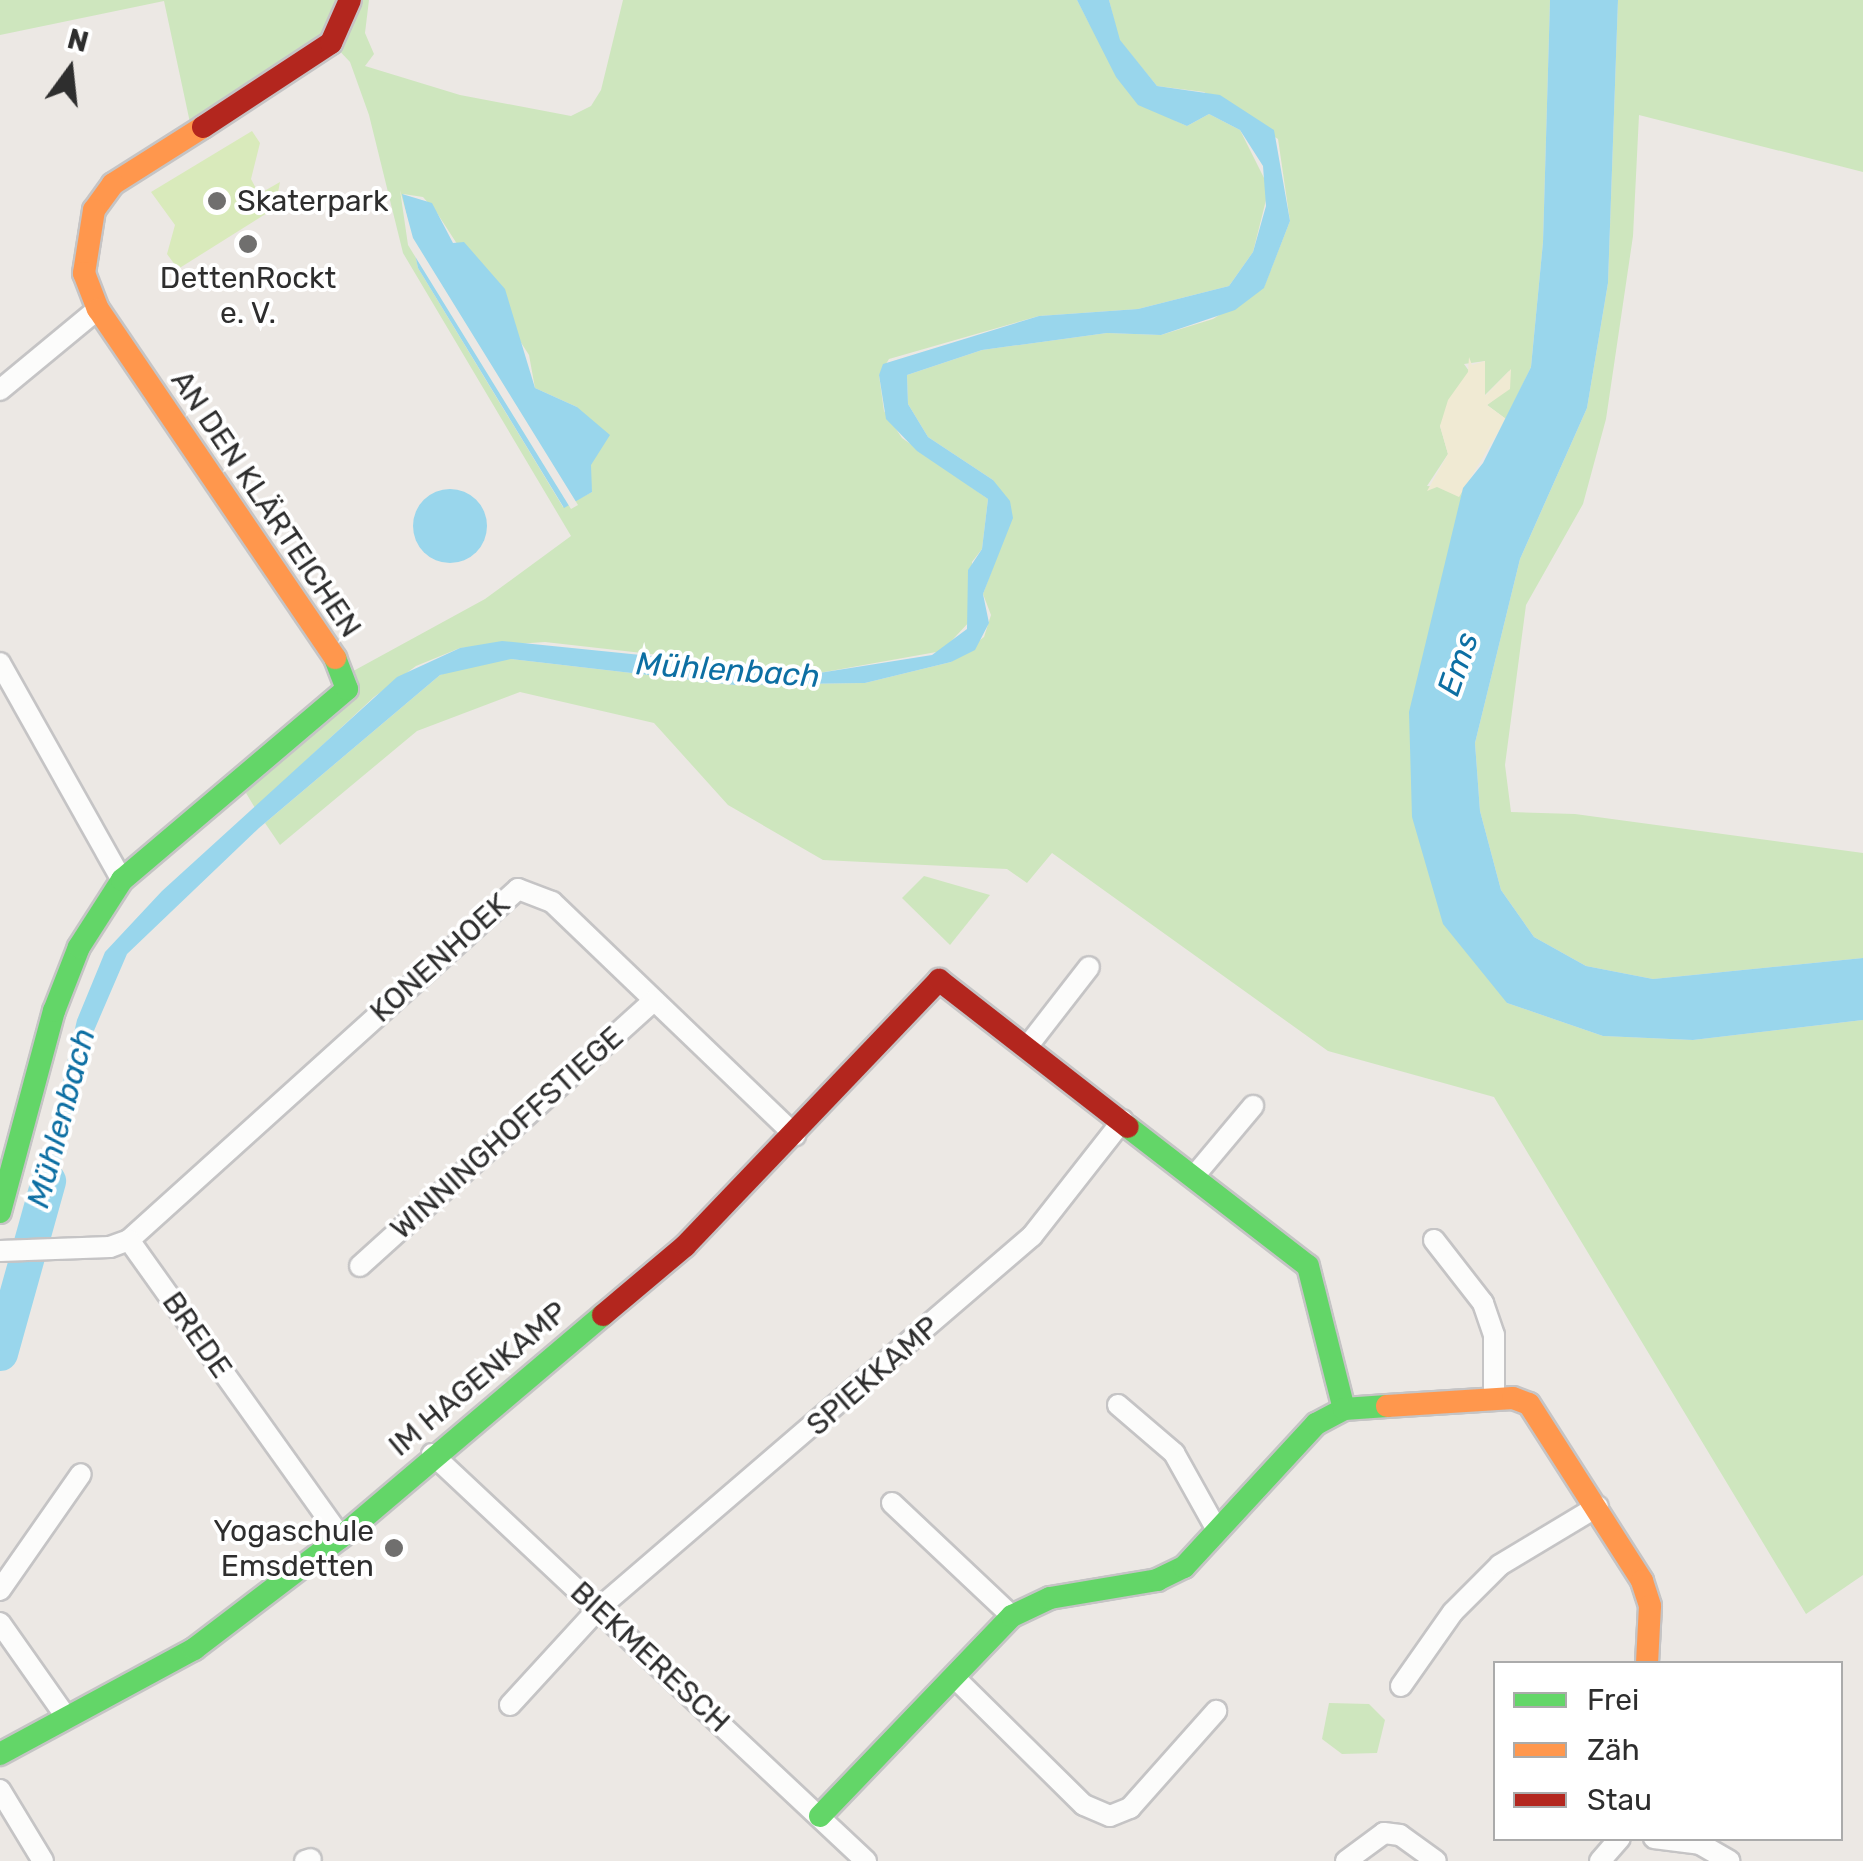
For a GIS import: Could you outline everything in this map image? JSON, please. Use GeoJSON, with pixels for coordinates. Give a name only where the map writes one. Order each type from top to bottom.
{"type":"FeatureCollection","features":[{"type":"Feature","properties":{"kind":"street","name":"AN DEN KLÄRTEICHEN"},"geometry":{"type":"LineString","coordinates":[[0,1212],[54,1011],[79,946],[122,880],[347,688],[346,675],[98,309],[84,273],[86,241],[94,210],[112,184],[306,62],[331,42],[350,0]]}},
{"type":"Feature","properties":{"kind":"street"},"geometry":{"type":"LineString","coordinates":[[0,390],[98,309]]}},
{"type":"Feature","properties":{"kind":"street"},"geometry":{"type":"LineString","coordinates":[[0,663],[122,880]]}},
{"type":"Feature","properties":{"kind":"street","name":"KONENHOEK"},"geometry":{"type":"LineString","coordinates":[[130,1240],[518,888],[535,890],[552,902],[795,1136]]}},
{"type":"Feature","properties":{"kind":"street"},"geometry":{"type":"LineString","coordinates":[[1088,966],[1027,1047],[1196,1174],[1308,1266],[1344,1409]]}},
{"type":"Feature","properties":{"kind":"street","name":"IM HAGENKAMP"},"geometry":{"type":"LineString","coordinates":[[0,1754],[194,1649],[341,1537],[432,1454],[685,1246],[795,1136],[939,980],[1027,1047]]}},
{"type":"Feature","properties":{"kind":"street","name":"WINNINGHOFFSTIEGE"},"geometry":{"type":"LineString","coordinates":[[360,1266],[653,1000]]}},
{"type":"Feature","properties":{"kind":"street"},"geometry":{"type":"LineString","coordinates":[[1196,1174],[1253,1106]]}},
{"type":"Feature","properties":{"kind":"street","name":"SPIEKKAMP"},"geometry":{"type":"LineString","coordinates":[[510,1706],[598,1608],[1032,1236],[1124,1120]]}},
{"type":"Feature","properties":{"kind":"street"},"geometry":{"type":"LineString","coordinates":[[2,1251],[110,1246],[130,1240]]}},
{"type":"Feature","properties":{"kind":"street","name":"BREDE"},"geometry":{"type":"LineString","coordinates":[[130,1240],[341,1537]]}},
{"type":"Feature","properties":{"kind":"street"},"geometry":{"type":"LineString","coordinates":[[1434,1240],[1483,1303],[1494,1336],[1494,1398]]}},
{"type":"Feature","properties":{"kind":"street"},"geometry":{"type":"LineString","coordinates":[[820,1816],[1012,1616],[1050,1598],[1157,1580],[1184,1567],[1316,1424],[1344,1409],[1512,1398],[1540,1416],[1598,1506],[1650,1606],[1646,1661]]}},
{"type":"Feature","properties":{"kind":"street"},"geometry":{"type":"LineString","coordinates":[[1118,1404],[1174,1454],[1216,1528]]}},
{"type":"Feature","properties":{"kind":"street","name":"BIEKMERESCH"},"geometry":{"type":"LineString","coordinates":[[432,1454],[866,1861]]}},
{"type":"Feature","properties":{"kind":"street"},"geometry":{"type":"LineString","coordinates":[[0,1590],[81,1474]]}},
{"type":"Feature","properties":{"kind":"street"},"geometry":{"type":"LineString","coordinates":[[892,1503],[1012,1616]]}},
{"type":"Feature","properties":{"kind":"street"},"geometry":{"type":"LineString","coordinates":[[1401,1686],[1453,1612],[1500,1564],[1598,1506]]}},
{"type":"Feature","properties":{"kind":"street"},"geometry":{"type":"LineString","coordinates":[[0,1623],[66,1717]]}},
{"type":"Feature","properties":{"kind":"street"},"geometry":{"type":"LineString","coordinates":[[954,1677],[1084,1805],[1110,1816],[1130,1808],[1216,1711]]}},
{"type":"Feature","properties":{"kind":"street"},"geometry":{"type":"LineString","coordinates":[[0,1790],[43,1861]]}},
{"type":"Feature","properties":{"kind":"street"},"geometry":{"type":"LineString","coordinates":[[1346,1861],[1384,1833],[1400,1834],[1436,1861]]}},
{"type":"Feature","properties":{"kind":"street"},"geometry":{"type":"LineString","coordinates":[[1600,1861],[1617,1841]]}},
{"type":"Feature","properties":{"kind":"street"},"geometry":{"type":"LineString","coordinates":[[1677,1841],[1700,1844],[1729,1861]]}},
{"type":"Feature","properties":{"kind":"green space"},"geometry":{"type":"Polygon","coordinates":[[[0,0],[369,0],[365,33],[374,54],[365,66],[460,95],[571,116],[591,106],[601,90],[623,0],[1077,0],[1089,23],[1176,121],[1187,126],[1209,114],[1240,130],[1269,188],[1253,252],[1229,286],[1138,309],[1039,316],[889,359],[879,375],[884,411],[902,438],[988,499],[982,549],[972,562],[971,620],[942,651],[819,673],[545,642],[460,648],[416,666],[374,697],[255,808],[246,793],[346,675],[485,599],[571,536],[403,253],[369,115],[350,62],[332,43],[192,132],[164,1],[0,35],[0,0]],[[403,194],[418,268],[563,507],[592,492],[577,407],[535,388],[529,355],[423,197],[403,194]]]}},
{"type":"Feature","properties":{"kind":"green space"},"geometry":{"type":"Polygon","coordinates":[[[1109,0],[1550,0],[1543,242],[1531,367],[1506,419],[1487,405],[1505,391],[1509,371],[1484,396],[1485,361],[1464,364],[1469,371],[1440,426],[1448,454],[1427,486],[1463,488],[1443,588],[1507,1003],[1603,1036],[1693,1040],[1863,1020],[1863,1575],[1806,1614],[1494,1097],[1328,1051],[1052,853],[1027,883],[1007,869],[823,860],[728,805],[654,723],[520,692],[417,731],[280,845],[265,823],[440,675],[472,663],[511,659],[735,685],[865,683],[951,662],[984,637],[991,615],[983,594],[1006,532],[993,480],[928,437],[908,404],[907,375],[982,350],[1107,333],[1161,335],[1213,319],[1264,287],[1290,221],[1278,139],[1204,92],[1157,86],[1119,40],[1109,0]]]}},
{"type":"Feature","properties":{"kind":"green space"},"geometry":{"type":"Polygon","coordinates":[[[1618,0],[1863,0],[1863,172],[1639,115],[1633,236],[1606,419],[1583,504],[1526,605],[1505,765],[1511,812],[1575,814],[1863,853],[1863,958],[1653,979],[1586,966],[1534,937],[1501,890],[1480,811],[1475,743],[1520,559],[1587,408],[1608,283],[1618,0]]]}},
{"type":"Feature","properties":{"kind":"green space","name":"Skaterpark"},"geometry":{"type":"Polygon","coordinates":[[[252,131],[260,143],[251,179],[259,194],[280,182],[275,208],[178,269],[167,254],[175,225],[151,192],[252,131]]]}},
{"type":"Feature","properties":{"kind":"green space"},"geometry":{"type":"Polygon","coordinates":[[[924,876],[990,895],[950,945],[902,898],[924,876]]]}},
{"type":"Feature","properties":{"kind":"green space"},"geometry":{"type":"Polygon","coordinates":[[[1329,1703],[1369,1704],[1385,1720],[1377,1753],[1342,1754],[1322,1739],[1329,1703]]]}},
{"type":"Feature","properties":{"kind":"sand"},"geometry":{"type":"Polygon","coordinates":[[[1469,357],[1472,365],[1485,361],[1485,396],[1511,369],[1510,389],[1487,405],[1506,419],[1459,497],[1437,487],[1427,491],[1448,454],[1440,426],[1448,400],[1468,372],[1469,357]]]}},
{"type":"Feature","properties":{"kind":"water"},"geometry":{"type":"Polygon","coordinates":[[[1077,0],[1109,0],[1120,40],[1157,86],[1220,95],[1274,130],[1290,221],[1264,288],[1235,310],[1161,335],[1107,333],[982,350],[907,375],[908,404],[928,437],[993,480],[1010,501],[1013,518],[983,594],[989,623],[975,650],[951,662],[865,683],[735,685],[511,659],[440,675],[259,828],[127,954],[84,1054],[47,1227],[29,1226],[77,1020],[105,952],[162,891],[397,677],[460,648],[502,641],[819,673],[932,655],[967,629],[968,570],[982,549],[988,499],[917,451],[886,419],[879,375],[883,364],[1039,316],[1138,309],[1229,286],[1253,252],[1266,206],[1263,166],[1240,130],[1209,114],[1187,126],[1138,105],[1116,77],[1077,0]]]}},
{"type":"Feature","properties":{"kind":"water","name":"Ems"},"geometry":{"type":"Polygon","coordinates":[[[1550,0],[1618,0],[1608,283],[1587,408],[1520,559],[1475,743],[1480,811],[1501,890],[1534,937],[1586,966],[1653,979],[1863,958],[1863,1020],[1693,1040],[1603,1036],[1507,1003],[1443,924],[1412,817],[1409,712],[1463,488],[1483,463],[1531,367],[1543,242],[1550,0]]]}},
{"type":"Feature","properties":{"kind":"water"},"geometry":{"type":"Polygon","coordinates":[[[402,194],[432,203],[453,243],[464,242],[505,289],[535,388],[577,407],[610,435],[591,465],[592,492],[564,508],[418,268],[402,194]]]}},
{"type":"Feature","properties":{"kind":"water"},"geometry":{"type":"Polygon","coordinates":[[[450,489],[476,500],[487,526],[476,552],[450,563],[424,552],[413,526],[424,500],[450,489]]]}},
{"type":"Feature","properties":{"kind":"pier"},"geometry":{"type":"Polygon","coordinates":[[[400,190],[413,238],[578,505],[571,509],[408,245],[400,190]]]}},
{"type":"Feature","properties":{"kind":"waterway","name":"Mühlenbach"},"geometry":{"type":"LineString","coordinates":[[0,1353],[48,1181]]}},
{"type":"Feature","properties":{"kind":"traffic: fast"},"geometry":{"type":"LineString","coordinates":[[0,1212],[54,1011],[79,947],[122,880],[347,689],[335,658]]}},
{"type":"Feature","properties":{"kind":"traffic: fast"},"geometry":{"type":"LineString","coordinates":[[1128,1127],[1308,1266],[1344,1409]]}},
{"type":"Feature","properties":{"kind":"traffic: fast"},"geometry":{"type":"LineString","coordinates":[[0,1754],[194,1649],[341,1537],[603,1315]]}},
{"type":"Feature","properties":{"kind":"traffic: fast"},"geometry":{"type":"LineString","coordinates":[[820,1816],[1012,1616],[1050,1598],[1157,1580],[1184,1567],[1316,1424],[1344,1409],[1387,1406]]}},
{"type":"Feature","properties":{"kind":"traffic: slow"},"geometry":{"type":"LineString","coordinates":[[203,127],[113,184],[94,210],[84,273],[98,309],[335,658]]}},
{"type":"Feature","properties":{"kind":"traffic: slow"},"geometry":{"type":"LineString","coordinates":[[1387,1406],[1513,1398],[1529,1404],[1642,1581],[1650,1606],[1647,1661]]}},
{"type":"Feature","properties":{"kind":"traffic: jam"},"geometry":{"type":"LineString","coordinates":[[203,127],[331,43],[350,0]]}},
{"type":"Feature","properties":{"kind":"traffic: jam"},"geometry":{"type":"LineString","coordinates":[[603,1315],[685,1246],[939,980],[1128,1127]]}},
{"type":"Feature","properties":{"kind":"place","name":"Skaterpark"},"geometry":{"type":"Point","coordinates":[217,201]}},
{"type":"Feature","properties":{"kind":"place","name":"DettenRockt e. V."},"geometry":{"type":"Point","coordinates":[248,244]}},
{"type":"Feature","properties":{"kind":"place","name":"Yogaschule Emsdetten"},"geometry":{"type":"Point","coordinates":[394,1548]}}]}
